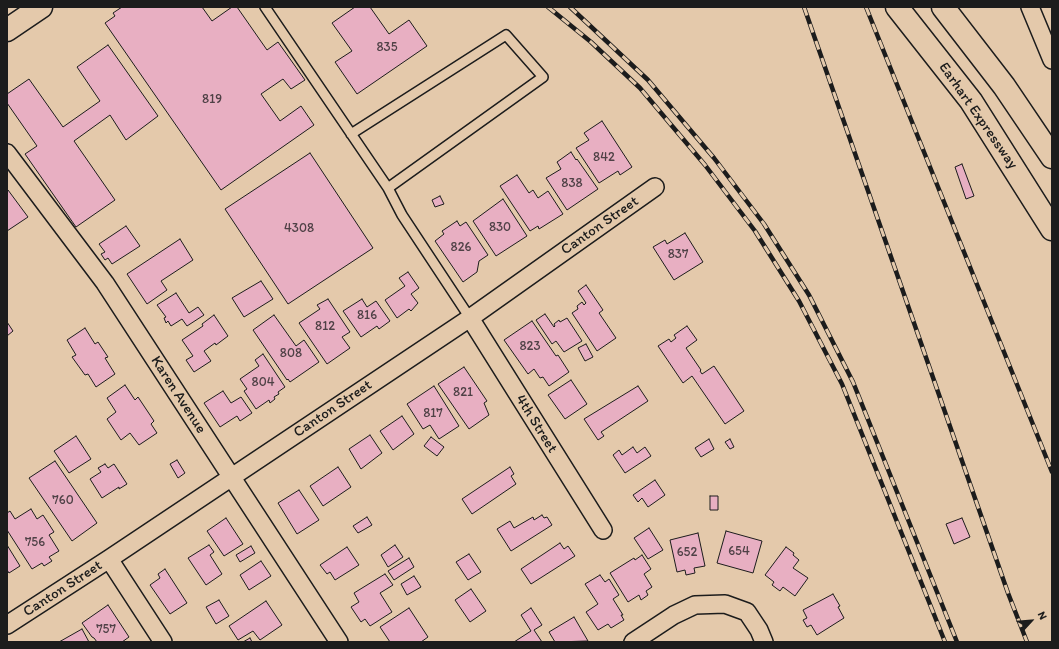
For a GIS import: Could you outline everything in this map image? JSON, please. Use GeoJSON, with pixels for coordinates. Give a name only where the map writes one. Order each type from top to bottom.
{"type":"FeatureCollection","features":[{"type":"Feature","properties":{"kind":"main road"},"geometry":{"type":"LineString","coordinates":[[7,30],[40,7]]}},
{"type":"Feature","properties":{"kind":"main road","name":"Earhart Expressway"},"geometry":{"type":"LineString","coordinates":[[897,7],[971,100],[1052,229]]}},
{"type":"Feature","properties":{"kind":"main road"},"geometry":{"type":"LineString","coordinates":[[943,7],[1004,86],[1052,157]]}},
{"type":"Feature","properties":{"kind":"street"},"geometry":{"type":"LineString","coordinates":[[1030,7],[1052,60]]}},
{"type":"Feature","properties":{"kind":"street","name":"Karen Avenue"},"geometry":{"type":"LineString","coordinates":[[7,153],[104,284],[339,642]]}},
{"type":"Feature","properties":{"kind":"street","name":"Canton Street"},"geometry":{"type":"LineString","coordinates":[[7,625],[109,559],[470,318],[654,188]]}},
{"type":"Feature","properties":{"kind":"street","name":"4th Street"},"geometry":{"type":"LineString","coordinates":[[470,318],[603,530]]}},
{"type":"Feature","properties":{"kind":"street"},"geometry":{"type":"LineString","coordinates":[[109,559],[163,642]]}},
{"type":"Feature","properties":{"kind":"street"},"geometry":{"type":"LineString","coordinates":[[633,642],[674,615],[695,605],[725,604],[746,612],[759,630],[764,642]]}},
{"type":"Feature","properties":{"kind":"lane"},"geometry":{"type":"LineString","coordinates":[[264,7],[388,188],[402,215],[470,318]]}},
{"type":"Feature","properties":{"kind":"lane"},"geometry":{"type":"LineString","coordinates":[[351,134],[506,35],[543,77],[388,188]]}},
{"type":"Feature","properties":{"kind":"building"},"geometry":{"type":"Polygon","coordinates":[[[122,7],[202,7],[212,21],[232,7],[237,7],[267,50],[278,42],[305,80],[291,89],[283,79],[261,94],[280,121],[301,106],[314,125],[221,190],[105,23],[115,16],[113,13],[122,7]]]}},
{"type":"Feature","properties":{"kind":"building"},"geometry":{"type":"Polygon","coordinates":[[[355,7],[370,7],[389,34],[409,20],[427,46],[357,94],[335,62],[352,51],[332,23],[355,7]]]}},
{"type":"Feature","properties":{"kind":"building"},"geometry":{"type":"Polygon","coordinates":[[[108,45],[158,116],[126,140],[110,115],[74,141],[115,200],[76,227],[25,154],[37,146],[7,103],[7,94],[29,79],[63,127],[100,101],[77,67],[108,45]]]}},
{"type":"Feature","properties":{"kind":"building"},"geometry":{"type":"Polygon","coordinates":[[[602,121],[632,167],[620,175],[618,171],[599,183],[576,148],[589,140],[584,133],[602,121]]]}},
{"type":"Feature","properties":{"kind":"building"},"geometry":{"type":"Polygon","coordinates":[[[571,152],[598,189],[567,210],[546,178],[561,169],[557,162],[571,152]]]}},
{"type":"Feature","properties":{"kind":"building"},"geometry":{"type":"Polygon","coordinates":[[[310,153],[373,248],[288,304],[225,209],[310,153]]]}},
{"type":"Feature","properties":{"kind":"building"},"geometry":{"type":"Polygon","coordinates":[[[962,164],[974,196],[966,199],[955,167],[962,164]]]}},
{"type":"Feature","properties":{"kind":"building"},"geometry":{"type":"Polygon","coordinates":[[[517,175],[529,193],[533,190],[538,198],[548,191],[563,214],[539,229],[538,226],[530,231],[500,186],[517,175]]]}},
{"type":"Feature","properties":{"kind":"building"},"geometry":{"type":"Polygon","coordinates":[[[7,190],[28,217],[7,231],[7,190]]]}},
{"type":"Feature","properties":{"kind":"building"},"geometry":{"type":"Polygon","coordinates":[[[440,196],[444,204],[435,207],[432,200],[440,196]]]}},
{"type":"Feature","properties":{"kind":"building"},"geometry":{"type":"Polygon","coordinates":[[[503,199],[527,236],[496,256],[473,221],[503,199]]]}},
{"type":"Feature","properties":{"kind":"building"},"geometry":{"type":"Polygon","coordinates":[[[457,221],[460,226],[466,222],[488,255],[479,261],[477,272],[463,282],[435,241],[444,234],[442,231],[457,221]]]}},
{"type":"Feature","properties":{"kind":"building"},"geometry":{"type":"Polygon","coordinates":[[[126,226],[140,246],[112,264],[108,258],[105,260],[101,254],[105,252],[99,244],[126,226]]]}},
{"type":"Feature","properties":{"kind":"building"},"geometry":{"type":"Polygon","coordinates":[[[685,233],[703,262],[674,280],[653,247],[665,240],[667,244],[685,233]]]}},
{"type":"Feature","properties":{"kind":"building"},"geometry":{"type":"Polygon","coordinates":[[[180,239],[193,260],[161,281],[167,290],[147,304],[127,274],[180,239]]]}},
{"type":"Feature","properties":{"kind":"building"},"geometry":{"type":"Polygon","coordinates":[[[408,272],[419,288],[411,294],[418,303],[411,311],[409,309],[397,318],[385,300],[405,286],[399,278],[408,272]]]}},
{"type":"Feature","properties":{"kind":"building"},"geometry":{"type":"Polygon","coordinates":[[[261,281],[273,299],[244,317],[232,298],[261,281]]]}},
{"type":"Feature","properties":{"kind":"building"},"geometry":{"type":"Polygon","coordinates":[[[586,285],[603,310],[599,313],[616,338],[597,351],[572,313],[578,309],[577,306],[582,302],[584,305],[586,303],[578,291],[586,285]]]}},
{"type":"Feature","properties":{"kind":"building"},"geometry":{"type":"Polygon","coordinates":[[[176,293],[189,313],[198,307],[204,315],[187,326],[182,319],[171,326],[168,321],[166,323],[164,318],[166,317],[157,305],[176,293]]]}},
{"type":"Feature","properties":{"kind":"building"},"geometry":{"type":"Polygon","coordinates":[[[328,299],[350,332],[342,337],[350,348],[327,364],[299,323],[320,309],[317,305],[328,299]]]}},
{"type":"Feature","properties":{"kind":"building"},"geometry":{"type":"Polygon","coordinates":[[[362,299],[367,307],[376,301],[390,321],[379,329],[377,326],[361,337],[343,311],[362,299]]]}},
{"type":"Feature","properties":{"kind":"building"},"geometry":{"type":"Polygon","coordinates":[[[545,314],[554,327],[554,324],[559,320],[560,322],[567,318],[582,341],[564,352],[556,341],[552,344],[536,320],[545,314]]]}},
{"type":"Feature","properties":{"kind":"building"},"geometry":{"type":"Polygon","coordinates":[[[214,315],[228,336],[216,345],[215,343],[204,351],[211,361],[194,372],[186,360],[193,356],[182,340],[203,326],[202,324],[214,315]]]}},
{"type":"Feature","properties":{"kind":"building"},"geometry":{"type":"Polygon","coordinates":[[[274,315],[296,346],[304,340],[319,362],[290,382],[288,379],[287,380],[253,330],[274,315]]]}},
{"type":"Feature","properties":{"kind":"building"},"geometry":{"type":"Polygon","coordinates":[[[532,321],[569,372],[549,386],[543,377],[540,378],[534,369],[528,374],[504,340],[532,321]]]}},
{"type":"Feature","properties":{"kind":"building"},"geometry":{"type":"Polygon","coordinates":[[[7,322],[13,331],[7,336],[7,322]]]}},
{"type":"Feature","properties":{"kind":"building"},"geometry":{"type":"Polygon","coordinates":[[[687,326],[697,340],[686,348],[701,370],[700,371],[702,374],[714,366],[744,411],[725,424],[692,376],[683,383],[658,346],[669,339],[671,342],[676,338],[674,335],[687,326]]]}},
{"type":"Feature","properties":{"kind":"building"},"geometry":{"type":"Polygon","coordinates":[[[85,328],[95,344],[98,342],[108,357],[105,358],[115,374],[96,387],[88,374],[85,375],[72,357],[76,355],[67,340],[85,328]]]}},
{"type":"Feature","properties":{"kind":"building"},"geometry":{"type":"Polygon","coordinates":[[[586,344],[593,357],[585,361],[578,348],[586,344]]]}},
{"type":"Feature","properties":{"kind":"building"},"geometry":{"type":"Polygon","coordinates":[[[263,354],[285,387],[278,392],[279,394],[274,397],[275,399],[270,403],[269,400],[256,409],[244,391],[247,389],[240,379],[259,366],[255,360],[263,354]]]}},
{"type":"Feature","properties":{"kind":"building"},"geometry":{"type":"Polygon","coordinates":[[[464,367],[487,401],[484,403],[489,415],[469,429],[438,384],[464,367]]]}},
{"type":"Feature","properties":{"kind":"building"},"geometry":{"type":"Polygon","coordinates":[[[571,380],[587,404],[565,419],[548,395],[571,380]]]}},
{"type":"Feature","properties":{"kind":"building"},"geometry":{"type":"Polygon","coordinates":[[[125,385],[135,400],[138,397],[154,421],[151,424],[157,433],[139,445],[130,433],[121,440],[107,419],[116,412],[107,398],[125,385]]]}},
{"type":"Feature","properties":{"kind":"building"},"geometry":{"type":"Polygon","coordinates":[[[434,386],[459,426],[439,439],[430,425],[423,429],[407,404],[434,386]]]}},
{"type":"Feature","properties":{"kind":"building"},"geometry":{"type":"Polygon","coordinates":[[[638,386],[648,401],[601,432],[604,436],[598,440],[584,419],[638,386]]]}},
{"type":"Feature","properties":{"kind":"building"},"geometry":{"type":"Polygon","coordinates":[[[223,391],[231,403],[241,397],[252,413],[240,421],[237,416],[220,427],[204,403],[223,391]]]}},
{"type":"Feature","properties":{"kind":"building"},"geometry":{"type":"Polygon","coordinates":[[[402,416],[414,434],[393,450],[380,431],[402,416]]]}},
{"type":"Feature","properties":{"kind":"building"},"geometry":{"type":"Polygon","coordinates":[[[370,435],[382,453],[361,469],[349,449],[370,435]]]}},
{"type":"Feature","properties":{"kind":"building"},"geometry":{"type":"Polygon","coordinates":[[[76,436],[91,459],[69,473],[54,451],[76,436]]]}},
{"type":"Feature","properties":{"kind":"building"},"geometry":{"type":"Polygon","coordinates":[[[431,437],[444,447],[437,456],[424,446],[431,437]]]}},
{"type":"Feature","properties":{"kind":"building"},"geometry":{"type":"Polygon","coordinates":[[[709,439],[714,449],[701,457],[695,448],[709,439]]]}},
{"type":"Feature","properties":{"kind":"building"},"geometry":{"type":"Polygon","coordinates":[[[730,439],[734,447],[730,449],[725,442],[730,439]]]}},
{"type":"Feature","properties":{"kind":"building"},"geometry":{"type":"Polygon","coordinates":[[[633,447],[637,453],[645,447],[651,456],[625,473],[613,455],[619,450],[622,455],[633,447]]]}},
{"type":"Feature","properties":{"kind":"building"},"geometry":{"type":"Polygon","coordinates":[[[177,460],[185,473],[178,478],[170,464],[177,460]]]}},
{"type":"Feature","properties":{"kind":"building"},"geometry":{"type":"Polygon","coordinates":[[[55,461],[97,523],[72,541],[29,478],[55,461]]]}},
{"type":"Feature","properties":{"kind":"building"},"geometry":{"type":"Polygon","coordinates":[[[105,464],[108,468],[114,464],[127,484],[119,489],[119,487],[102,498],[90,479],[101,472],[98,468],[105,464]]]}},
{"type":"Feature","properties":{"kind":"building"},"geometry":{"type":"Polygon","coordinates":[[[338,467],[351,487],[323,506],[310,486],[338,467]]]}},
{"type":"Feature","properties":{"kind":"building"},"geometry":{"type":"Polygon","coordinates":[[[510,467],[514,474],[511,476],[516,484],[472,514],[462,499],[510,467]]]}},
{"type":"Feature","properties":{"kind":"building"},"geometry":{"type":"Polygon","coordinates":[[[655,480],[665,495],[648,507],[642,498],[638,502],[633,495],[655,480]]]}},
{"type":"Feature","properties":{"kind":"building"},"geometry":{"type":"Polygon","coordinates":[[[299,490],[319,520],[297,534],[278,503],[299,490]]]}},
{"type":"Feature","properties":{"kind":"building"},"geometry":{"type":"Polygon","coordinates":[[[710,496],[718,496],[718,510],[710,510],[710,496]]]}},
{"type":"Feature","properties":{"kind":"building"},"geometry":{"type":"Polygon","coordinates":[[[31,509],[37,519],[43,515],[54,532],[49,535],[59,551],[49,557],[52,561],[44,566],[42,563],[32,569],[7,530],[7,513],[10,511],[15,519],[31,509]]]}},
{"type":"Feature","properties":{"kind":"building"},"geometry":{"type":"Polygon","coordinates":[[[542,515],[544,518],[547,517],[552,525],[511,551],[497,529],[510,521],[514,528],[533,517],[534,520],[542,515]]]}},
{"type":"Feature","properties":{"kind":"building"},"geometry":{"type":"Polygon","coordinates":[[[367,517],[372,525],[358,533],[353,526],[367,517]]]}},
{"type":"Feature","properties":{"kind":"building"},"geometry":{"type":"Polygon","coordinates":[[[226,518],[243,544],[224,556],[207,531],[226,518]]]}},
{"type":"Feature","properties":{"kind":"building"},"geometry":{"type":"Polygon","coordinates":[[[962,518],[970,537],[954,544],[946,524],[962,518]]]}},
{"type":"Feature","properties":{"kind":"building"},"geometry":{"type":"Polygon","coordinates":[[[649,528],[663,550],[648,559],[634,538],[649,528]]]}},
{"type":"Feature","properties":{"kind":"building"},"geometry":{"type":"Polygon","coordinates":[[[726,531],[762,541],[753,573],[717,563],[726,531]]]}},
{"type":"Feature","properties":{"kind":"building"},"geometry":{"type":"Polygon","coordinates":[[[698,533],[705,566],[694,568],[695,573],[686,575],[685,570],[677,572],[670,540],[698,533]]]}},
{"type":"Feature","properties":{"kind":"building"},"geometry":{"type":"Polygon","coordinates":[[[560,543],[564,549],[568,546],[575,556],[531,584],[521,569],[560,543]]]}},
{"type":"Feature","properties":{"kind":"building"},"geometry":{"type":"Polygon","coordinates":[[[7,545],[20,566],[9,573],[7,570],[7,545]]]}},
{"type":"Feature","properties":{"kind":"building"},"geometry":{"type":"Polygon","coordinates":[[[209,545],[214,552],[210,555],[222,574],[206,585],[188,558],[209,545]]]}},
{"type":"Feature","properties":{"kind":"building"},"geometry":{"type":"Polygon","coordinates":[[[395,545],[403,557],[388,567],[381,555],[395,545]]]}},
{"type":"Feature","properties":{"kind":"building"},"geometry":{"type":"Polygon","coordinates":[[[251,546],[255,553],[240,562],[236,555],[251,546]]]}},
{"type":"Feature","properties":{"kind":"building"},"geometry":{"type":"Polygon","coordinates":[[[347,547],[359,565],[335,580],[330,572],[327,574],[320,565],[347,547]]]}},
{"type":"Feature","properties":{"kind":"building"},"geometry":{"type":"Polygon","coordinates":[[[786,547],[794,553],[793,555],[799,560],[793,568],[808,578],[795,596],[783,587],[780,591],[772,585],[774,582],[765,575],[786,547]]]}},
{"type":"Feature","properties":{"kind":"building"},"geometry":{"type":"Polygon","coordinates":[[[469,554],[481,572],[468,580],[456,562],[469,554]]]}},
{"type":"Feature","properties":{"kind":"building"},"geometry":{"type":"Polygon","coordinates":[[[642,555],[651,569],[644,574],[652,587],[646,591],[648,595],[641,600],[639,595],[628,602],[610,573],[634,558],[635,560],[642,555]]]}},
{"type":"Feature","properties":{"kind":"building"},"geometry":{"type":"Polygon","coordinates":[[[409,558],[414,567],[394,580],[388,571],[409,558]]]}},
{"type":"Feature","properties":{"kind":"building"},"geometry":{"type":"Polygon","coordinates":[[[261,561],[271,576],[249,590],[240,575],[261,561]]]}},
{"type":"Feature","properties":{"kind":"building"},"geometry":{"type":"Polygon","coordinates":[[[165,569],[187,603],[170,614],[150,585],[160,578],[158,574],[165,569]]]}},
{"type":"Feature","properties":{"kind":"building"},"geometry":{"type":"Polygon","coordinates":[[[385,574],[393,585],[380,593],[392,612],[370,626],[365,619],[361,622],[351,607],[359,602],[354,593],[385,574]]]}},
{"type":"Feature","properties":{"kind":"building"},"geometry":{"type":"Polygon","coordinates":[[[600,575],[605,582],[609,579],[619,595],[613,599],[623,615],[621,615],[624,620],[611,628],[608,624],[598,630],[586,612],[598,604],[585,584],[600,575]]]}},
{"type":"Feature","properties":{"kind":"building"},"geometry":{"type":"Polygon","coordinates":[[[414,576],[421,587],[407,595],[401,584],[414,576]]]}},
{"type":"Feature","properties":{"kind":"building"},"geometry":{"type":"Polygon","coordinates":[[[471,589],[486,611],[470,622],[455,600],[471,589]]]}},
{"type":"Feature","properties":{"kind":"building"},"geometry":{"type":"Polygon","coordinates":[[[833,594],[840,606],[838,607],[844,618],[817,635],[811,625],[807,627],[803,620],[807,618],[803,610],[833,594]]]}},
{"type":"Feature","properties":{"kind":"building"},"geometry":{"type":"Polygon","coordinates":[[[219,600],[229,616],[216,624],[206,607],[219,600]]]}},
{"type":"Feature","properties":{"kind":"building"},"geometry":{"type":"Polygon","coordinates":[[[266,601],[282,625],[260,640],[253,631],[238,640],[229,626],[266,601]]]}},
{"type":"Feature","properties":{"kind":"building"},"geometry":{"type":"Polygon","coordinates":[[[108,605],[129,637],[122,642],[97,642],[82,623],[108,605]]]}},
{"type":"Feature","properties":{"kind":"building"},"geometry":{"type":"Polygon","coordinates":[[[409,608],[428,637],[421,642],[390,642],[380,627],[409,608]]]}},
{"type":"Feature","properties":{"kind":"building"},"geometry":{"type":"Polygon","coordinates":[[[531,608],[542,625],[534,630],[542,642],[514,642],[531,631],[521,615],[531,608]]]}},
{"type":"Feature","properties":{"kind":"building"},"geometry":{"type":"Polygon","coordinates":[[[574,617],[588,641],[555,642],[549,632],[574,617]]]}},
{"type":"Feature","properties":{"kind":"building"},"geometry":{"type":"Polygon","coordinates":[[[82,629],[89,642],[59,642],[82,629]]]}},
{"type":"Feature","properties":{"kind":"building"},"geometry":{"type":"Polygon","coordinates":[[[250,638],[252,642],[243,642],[250,638]]]}},
{"type":"Feature","properties":{"kind":"railway"},"geometry":{"type":"LineString","coordinates":[[548,7],[591,42],[640,88],[705,165],[755,231],[799,301],[842,384],[945,642]]}},
{"type":"Feature","properties":{"kind":"railway"},"geometry":{"type":"LineString","coordinates":[[570,7],[648,80],[714,158],[764,224],[809,295],[853,382],[957,642]]}},
{"type":"Feature","properties":{"kind":"railway"},"geometry":{"type":"LineString","coordinates":[[804,7],[1008,593],[1027,642]]}},
{"type":"Feature","properties":{"kind":"railway"},"geometry":{"type":"LineString","coordinates":[[866,7],[1052,472]]}}]}
